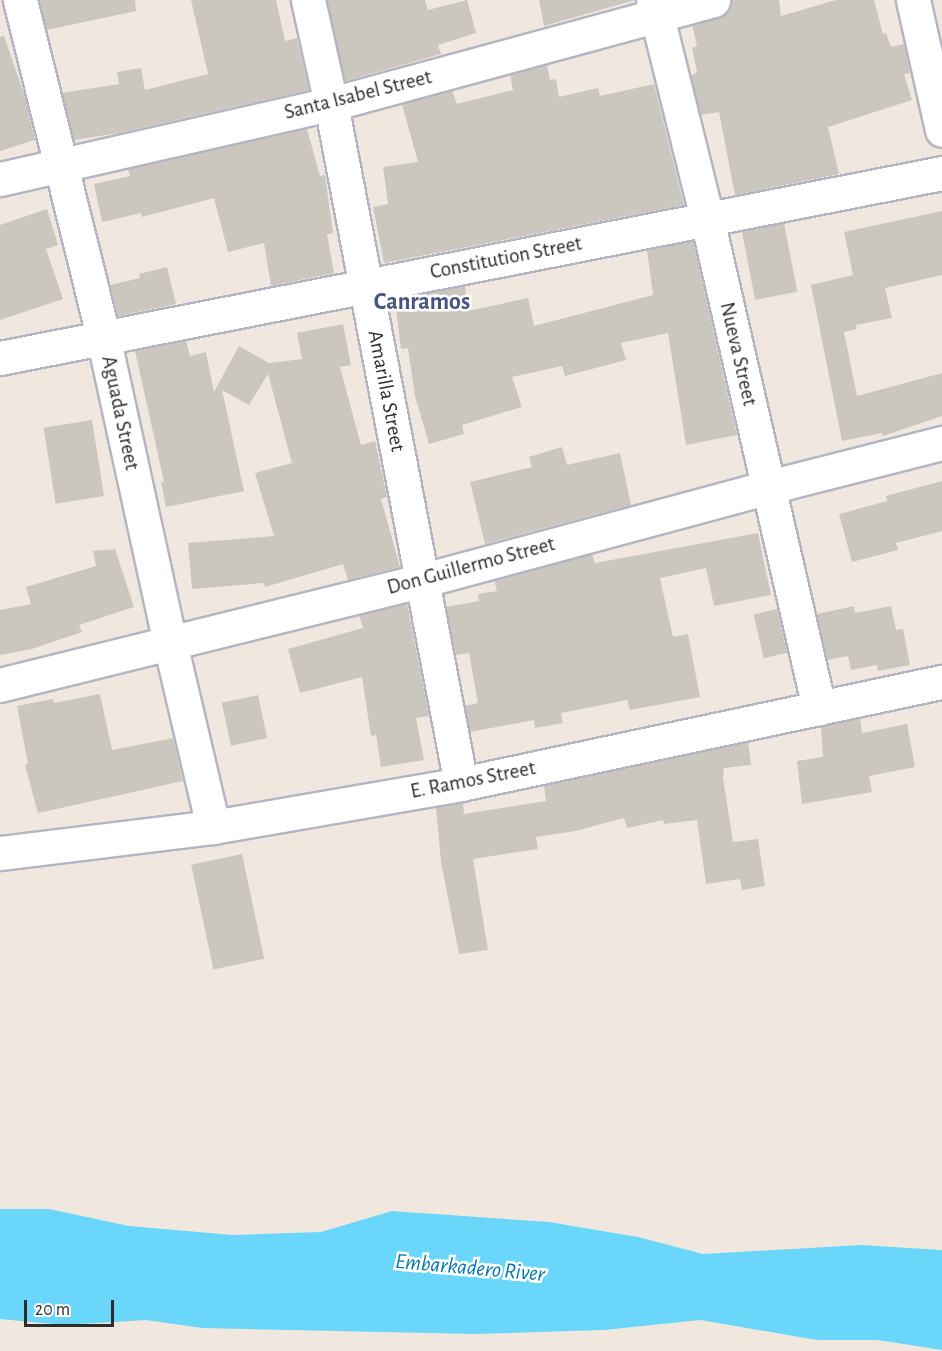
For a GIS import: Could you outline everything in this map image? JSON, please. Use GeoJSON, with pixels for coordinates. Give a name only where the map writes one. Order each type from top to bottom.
{"type":"FeatureCollection","features":[{"type":"Feature","properties":{"kind":"street","name":"Aguada Street"},"geometry":{"type":"LineString","coordinates":[[20,0],[59,166],[103,336],[213,827]]}},
{"type":"Feature","properties":{"kind":"street","name":"Amarilla Street"},"geometry":{"type":"LineString","coordinates":[[308,0],[331,104],[424,580],[461,784]]}},
{"type":"Feature","properties":{"kind":"street","name":"Santa Isabel Street"},"geometry":{"type":"LineString","coordinates":[[0,179],[331,104],[655,7],[713,0]]}},
{"type":"Feature","properties":{"kind":"street"},"geometry":{"type":"LineString","coordinates":[[913,0],[942,130]]}},
{"type":"Feature","properties":{"kind":"street","name":"Nueva Street"},"geometry":{"type":"LineString","coordinates":[[655,7],[707,219],[819,708]]}},
{"type":"Feature","properties":{"kind":"street","name":"Constitution Street"},"geometry":{"type":"LineString","coordinates":[[0,358],[942,173]]}},
{"type":"Feature","properties":{"kind":"street","name":"Don Guillermo Street"},"geometry":{"type":"LineString","coordinates":[[0,685],[424,580],[769,486],[942,444]]}},
{"type":"Feature","properties":{"kind":"street","name":"E. Ramos Street"},"geometry":{"type":"LineString","coordinates":[[0,853],[213,827],[461,784],[942,682]]}},
{"type":"Feature","properties":{"kind":"water","name":"Embarkadero River"},"geometry":{"type":"Polygon","coordinates":[[[0,1209],[49,1209],[129,1226],[233,1235],[321,1232],[392,1211],[549,1222],[638,1237],[703,1254],[861,1245],[942,1250],[942,1350],[878,1340],[817,1340],[700,1320],[604,1330],[474,1334],[202,1328],[146,1320],[64,1325],[0,1319],[0,1209]]]}},
{"type":"Feature","properties":{"kind":"building"},"geometry":{"type":"Polygon","coordinates":[[[39,0],[135,0],[136,11],[47,30],[39,0]]]}},
{"type":"Feature","properties":{"kind":"building"},"geometry":{"type":"Polygon","coordinates":[[[191,0],[276,0],[285,41],[297,38],[309,90],[119,133],[74,140],[62,93],[119,84],[117,72],[141,68],[145,90],[208,74],[191,0]]]}},
{"type":"Feature","properties":{"kind":"building"},"geometry":{"type":"Polygon","coordinates":[[[327,0],[425,0],[428,10],[467,0],[476,33],[438,45],[441,54],[345,81],[327,0]]]}},
{"type":"Feature","properties":{"kind":"building"},"geometry":{"type":"Polygon","coordinates":[[[539,0],[635,0],[544,26],[539,0]]]}},
{"type":"Feature","properties":{"kind":"building"},"geometry":{"type":"Polygon","coordinates":[[[731,0],[779,0],[781,16],[836,0],[874,0],[883,34],[886,33],[891,47],[904,44],[910,73],[904,74],[912,100],[828,127],[839,174],[735,195],[719,112],[701,115],[691,76],[697,72],[692,48],[697,46],[692,25],[726,14],[731,0]]]}},
{"type":"Feature","properties":{"kind":"building"},"geometry":{"type":"Polygon","coordinates":[[[4,36],[24,94],[35,140],[0,151],[0,37],[4,36]]]}},
{"type":"Feature","properties":{"kind":"building"},"geometry":{"type":"Polygon","coordinates":[[[547,65],[550,80],[556,79],[559,97],[598,88],[600,96],[654,84],[684,205],[384,263],[373,207],[388,204],[383,167],[418,162],[402,104],[452,90],[457,104],[513,90],[510,75],[547,65]]]}},
{"type":"Feature","properties":{"kind":"building"},"geometry":{"type":"Polygon","coordinates":[[[307,129],[320,176],[325,175],[333,233],[327,234],[334,273],[271,286],[264,243],[228,252],[214,198],[142,217],[141,213],[102,222],[94,184],[130,176],[128,169],[307,129]]]}},
{"type":"Feature","properties":{"kind":"building"},"geometry":{"type":"Polygon","coordinates":[[[47,209],[58,245],[46,249],[63,299],[0,320],[0,225],[47,209]]]}},
{"type":"Feature","properties":{"kind":"building"},"geometry":{"type":"Polygon","coordinates":[[[942,211],[942,275],[885,288],[892,318],[856,325],[857,329],[844,332],[857,396],[942,373],[942,416],[883,436],[882,433],[842,441],[811,285],[853,275],[844,232],[942,211]]]}},
{"type":"Feature","properties":{"kind":"building"},"geometry":{"type":"Polygon","coordinates":[[[784,223],[797,292],[755,300],[742,231],[784,223]]]}},
{"type":"Feature","properties":{"kind":"building"},"geometry":{"type":"Polygon","coordinates":[[[693,241],[737,435],[686,445],[668,333],[621,343],[626,360],[565,376],[562,366],[512,377],[522,407],[462,425],[464,434],[429,444],[415,396],[408,348],[401,349],[395,300],[465,286],[468,311],[528,298],[534,326],[653,295],[647,250],[693,241]]]}},
{"type":"Feature","properties":{"kind":"building"},"geometry":{"type":"Polygon","coordinates":[[[167,267],[176,304],[118,316],[110,285],[140,278],[139,274],[167,267]]]}},
{"type":"Feature","properties":{"kind":"building"},"geometry":{"type":"Polygon","coordinates":[[[343,324],[351,365],[340,367],[361,445],[375,441],[387,497],[381,499],[400,567],[348,580],[343,564],[265,587],[264,583],[192,589],[188,543],[274,536],[255,473],[292,463],[268,374],[249,405],[222,390],[244,491],[166,507],[161,482],[164,482],[135,351],[186,341],[190,356],[206,352],[214,392],[239,346],[269,363],[302,359],[297,333],[343,324]]]}},
{"type":"Feature","properties":{"kind":"building"},"geometry":{"type":"Polygon","coordinates":[[[92,420],[104,496],[56,504],[44,428],[92,420]]]}},
{"type":"Feature","properties":{"kind":"building"},"geometry":{"type":"Polygon","coordinates":[[[562,447],[567,465],[620,453],[631,505],[485,544],[470,482],[532,467],[529,457],[562,447]]]}},
{"type":"Feature","properties":{"kind":"building"},"geometry":{"type":"Polygon","coordinates":[[[942,481],[942,531],[896,543],[898,550],[852,562],[839,514],[887,501],[886,496],[942,481]]]}},
{"type":"Feature","properties":{"kind":"building"},"geometry":{"type":"Polygon","coordinates":[[[758,533],[771,595],[714,606],[706,568],[660,578],[673,637],[688,634],[700,697],[630,710],[627,700],[561,713],[563,723],[535,728],[534,720],[470,732],[465,706],[478,703],[469,653],[456,655],[446,607],[479,601],[478,594],[497,591],[494,580],[592,554],[595,563],[758,533]]]}},
{"type":"Feature","properties":{"kind":"building"},"geometry":{"type":"Polygon","coordinates":[[[115,549],[134,607],[79,625],[82,632],[32,649],[0,655],[0,610],[31,604],[26,587],[96,566],[93,551],[115,549]]]}},
{"type":"Feature","properties":{"kind":"building"},"geometry":{"type":"Polygon","coordinates":[[[407,603],[429,716],[416,718],[424,760],[381,767],[376,735],[371,736],[362,677],[300,693],[288,649],[363,628],[359,615],[407,603]]]}},
{"type":"Feature","properties":{"kind":"building"},"geometry":{"type":"Polygon","coordinates":[[[854,606],[855,613],[891,606],[896,630],[903,629],[910,665],[878,671],[877,665],[851,670],[848,656],[827,660],[817,614],[854,606]]]}},
{"type":"Feature","properties":{"kind":"building"},"geometry":{"type":"Polygon","coordinates":[[[777,609],[787,653],[764,658],[754,614],[777,609]]]}},
{"type":"Feature","properties":{"kind":"building"},"geometry":{"type":"Polygon","coordinates":[[[100,694],[112,750],[173,738],[183,781],[38,813],[25,765],[28,764],[17,706],[53,699],[54,703],[100,694]]]}},
{"type":"Feature","properties":{"kind":"building"},"geometry":{"type":"Polygon","coordinates":[[[258,695],[267,738],[231,746],[222,703],[258,695]]]}},
{"type":"Feature","properties":{"kind":"building"},"geometry":{"type":"Polygon","coordinates":[[[860,718],[862,733],[907,724],[915,767],[869,776],[872,792],[802,804],[797,761],[823,757],[821,727],[860,718]]]}},
{"type":"Feature","properties":{"kind":"building"},"geometry":{"type":"Polygon","coordinates":[[[748,742],[751,765],[724,768],[723,778],[733,842],[758,839],[765,886],[742,890],[740,879],[706,884],[697,820],[664,824],[663,820],[627,828],[624,818],[575,831],[536,837],[538,849],[473,859],[488,950],[459,954],[441,862],[436,807],[463,803],[464,814],[546,801],[544,786],[748,742]]]}},
{"type":"Feature","properties":{"kind":"building"},"geometry":{"type":"Polygon","coordinates":[[[242,854],[264,959],[213,969],[191,865],[242,854]]]}},
{"type":"Feature","properties":{"kind":"district","name":"Canramos"},"geometry":{"type":"Point","coordinates":[422,303]}}]}
